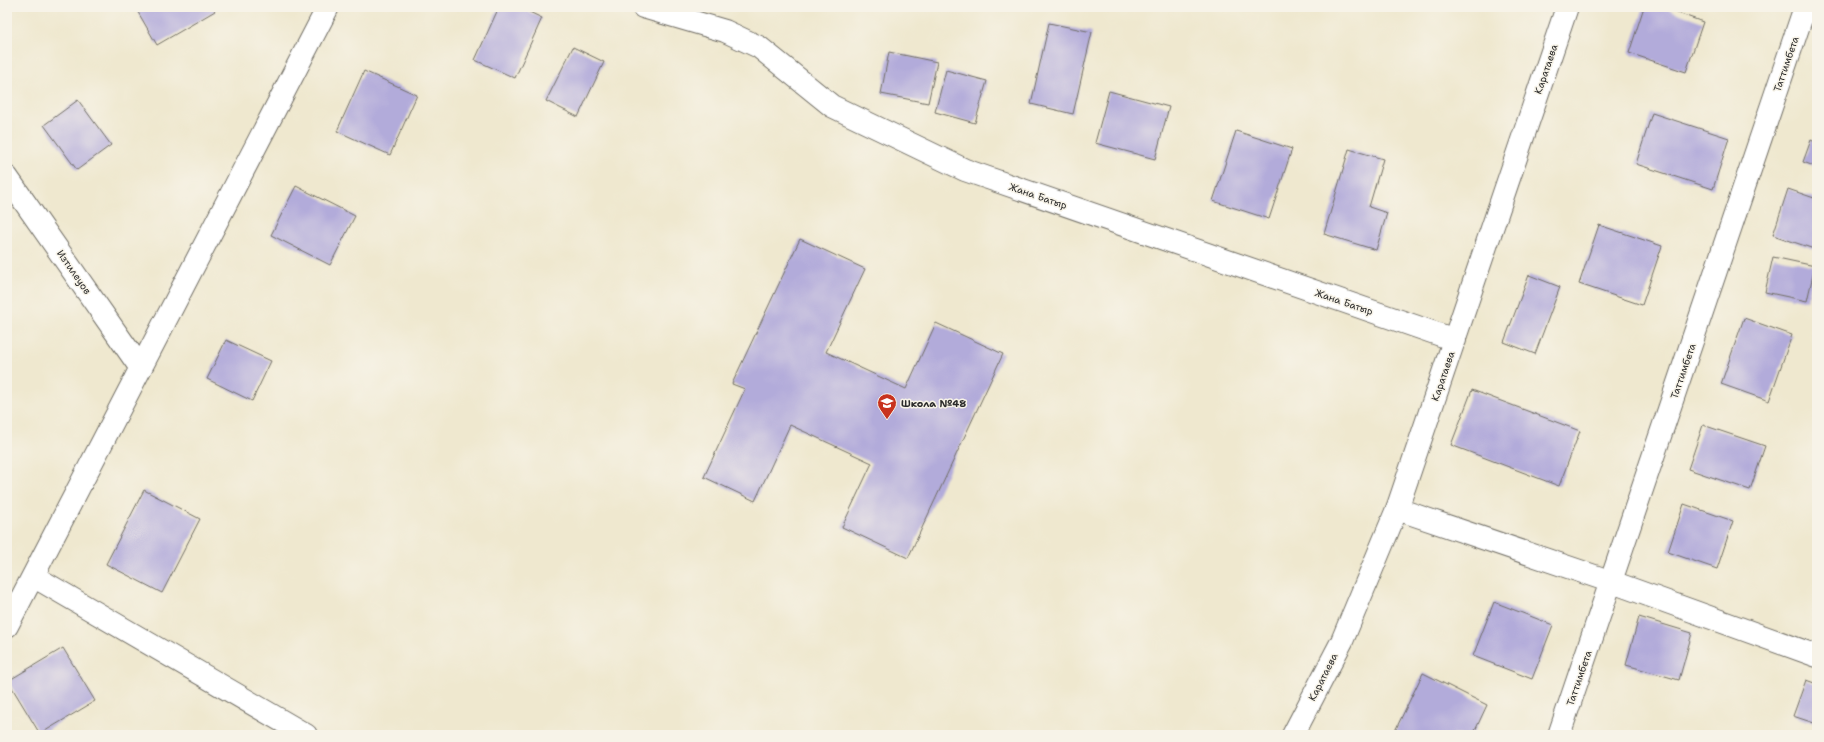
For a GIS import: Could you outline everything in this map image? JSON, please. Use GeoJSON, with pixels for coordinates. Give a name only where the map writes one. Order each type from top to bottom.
{"type":"FeatureCollection","features":[{"type":"Feature","properties":{"kind":"street"},"geometry":{"type":"LineString","coordinates":[[7,626],[328,7]]}},
{"type":"Feature","properties":{"kind":"street","name":"Жана Батыр"},"geometry":{"type":"LineString","coordinates":[[643,7],[725,31],[759,48],[832,106],[965,170],[1455,340]]}},
{"type":"Feature","properties":{"kind":"street","name":"Каратаева"},"geometry":{"type":"LineString","coordinates":[[1293,735],[1342,641],[1397,509],[1567,7]]}},
{"type":"Feature","properties":{"kind":"street","name":"Таттимбета"},"geometry":{"type":"LineString","coordinates":[[1559,735],[1612,582],[1805,7]]}},
{"type":"Feature","properties":{"kind":"street","name":"Изтилеуов"},"geometry":{"type":"LineString","coordinates":[[7,177],[140,367]]}},
{"type":"Feature","properties":{"kind":"street"},"geometry":{"type":"LineString","coordinates":[[1397,509],[1612,582],[1817,656]]}},
{"type":"Feature","properties":{"kind":"street"},"geometry":{"type":"LineString","coordinates":[[33,576],[306,735]]}},
{"type":"Feature","properties":{"kind":"building"},"geometry":{"type":"Polygon","coordinates":[[[135,7],[213,7],[215,11],[157,45],[135,7]]]}},
{"type":"Feature","properties":{"kind":"building"},"geometry":{"type":"Polygon","coordinates":[[[499,7],[519,7],[542,18],[515,78],[475,60],[499,7]]]}},
{"type":"Feature","properties":{"kind":"building"},"geometry":{"type":"Polygon","coordinates":[[[1644,7],[1661,7],[1703,22],[1686,72],[1629,53],[1644,7]]]}},
{"type":"Feature","properties":{"kind":"building"},"geometry":{"type":"Polygon","coordinates":[[[1049,23],[1092,32],[1073,114],[1031,104],[1049,23]]]}},
{"type":"Feature","properties":{"kind":"building"},"geometry":{"type":"Polygon","coordinates":[[[573,47],[604,62],[578,117],[546,101],[573,47]]]}},
{"type":"Feature","properties":{"kind":"building"},"geometry":{"type":"Polygon","coordinates":[[[889,52],[937,62],[928,103],[881,94],[889,52]]]}},
{"type":"Feature","properties":{"kind":"building"},"geometry":{"type":"Polygon","coordinates":[[[946,70],[987,81],[975,123],[935,112],[946,70]]]}},
{"type":"Feature","properties":{"kind":"building"},"geometry":{"type":"Polygon","coordinates":[[[364,71],[417,95],[390,155],[337,131],[364,71]]]}},
{"type":"Feature","properties":{"kind":"building"},"geometry":{"type":"Polygon","coordinates":[[[1109,91],[1169,107],[1155,159],[1095,143],[1109,91]]]}},
{"type":"Feature","properties":{"kind":"building"},"geometry":{"type":"Polygon","coordinates":[[[78,100],[111,145],[77,170],[44,125],[78,100]]]}},
{"type":"Feature","properties":{"kind":"building"},"geometry":{"type":"Polygon","coordinates":[[[1652,113],[1729,138],[1713,189],[1636,164],[1652,113]]]}},
{"type":"Feature","properties":{"kind":"building"},"geometry":{"type":"Polygon","coordinates":[[[1236,131],[1292,149],[1269,219],[1213,201],[1236,131]]]}},
{"type":"Feature","properties":{"kind":"building"},"geometry":{"type":"Polygon","coordinates":[[[1811,140],[1817,143],[1817,167],[1803,162],[1811,140]]]}},
{"type":"Feature","properties":{"kind":"building"},"geometry":{"type":"Polygon","coordinates":[[[1349,149],[1383,159],[1369,207],[1387,213],[1376,250],[1324,234],[1349,149]]]}},
{"type":"Feature","properties":{"kind":"building"},"geometry":{"type":"Polygon","coordinates":[[[296,186],[355,216],[330,265],[271,235],[296,186]]]}},
{"type":"Feature","properties":{"kind":"building"},"geometry":{"type":"Polygon","coordinates":[[[1788,189],[1817,199],[1817,250],[1773,235],[1788,189]]]}},
{"type":"Feature","properties":{"kind":"building"},"geometry":{"type":"Polygon","coordinates":[[[1599,225],[1662,246],[1642,305],[1579,284],[1599,225]]]}},
{"type":"Feature","properties":{"kind":"building","name":"Школа №48"},"geometry":{"type":"Polygon","coordinates":[[[800,239],[865,269],[826,352],[906,389],[936,323],[1003,354],[908,558],[842,527],[872,463],[790,425],[755,501],[704,477],[745,389],[732,384],[800,239]]]}},
{"type":"Feature","properties":{"kind":"building"},"geometry":{"type":"Polygon","coordinates":[[[1773,257],[1815,266],[1807,301],[1765,292],[1773,257]]]}},
{"type":"Feature","properties":{"kind":"building"},"geometry":{"type":"Polygon","coordinates":[[[1529,275],[1560,287],[1535,354],[1504,342],[1529,275]]]}},
{"type":"Feature","properties":{"kind":"building"},"geometry":{"type":"Polygon","coordinates":[[[1744,318],[1792,335],[1769,401],[1721,384],[1744,318]]]}},
{"type":"Feature","properties":{"kind":"building"},"geometry":{"type":"Polygon","coordinates":[[[226,340],[271,361],[252,401],[207,379],[226,340]]]}},
{"type":"Feature","properties":{"kind":"building"},"geometry":{"type":"Polygon","coordinates":[[[1472,390],[1580,431],[1559,486],[1451,445],[1472,390]]]}},
{"type":"Feature","properties":{"kind":"building"},"geometry":{"type":"Polygon","coordinates":[[[1703,425],[1765,446],[1750,490],[1688,469],[1703,425]]]}},
{"type":"Feature","properties":{"kind":"building"},"geometry":{"type":"Polygon","coordinates":[[[144,490],[200,519],[162,593],[106,564],[144,490]]]}},
{"type":"Feature","properties":{"kind":"building"},"geometry":{"type":"Polygon","coordinates":[[[1684,504],[1733,521],[1717,569],[1668,552],[1684,504]]]}},
{"type":"Feature","properties":{"kind":"building"},"geometry":{"type":"Polygon","coordinates":[[[1494,602],[1553,625],[1532,679],[1473,656],[1494,602]]]}},
{"type":"Feature","properties":{"kind":"building"},"geometry":{"type":"Polygon","coordinates":[[[1639,617],[1692,633],[1679,680],[1626,665],[1639,617]]]}},
{"type":"Feature","properties":{"kind":"building"},"geometry":{"type":"Polygon","coordinates":[[[63,648],[95,701],[40,734],[8,681],[63,648]]]}},
{"type":"Feature","properties":{"kind":"building"},"geometry":{"type":"Polygon","coordinates":[[[1423,673],[1487,705],[1473,735],[1393,735],[1423,673]]]}},
{"type":"Feature","properties":{"kind":"building"},"geometry":{"type":"Polygon","coordinates":[[[1806,680],[1817,684],[1817,724],[1793,716],[1806,680]]]}},
{"type":"Feature","properties":{"kind":"place","name":"Школа №48"},"geometry":{"type":"Point","coordinates":[887,420]}}]}
